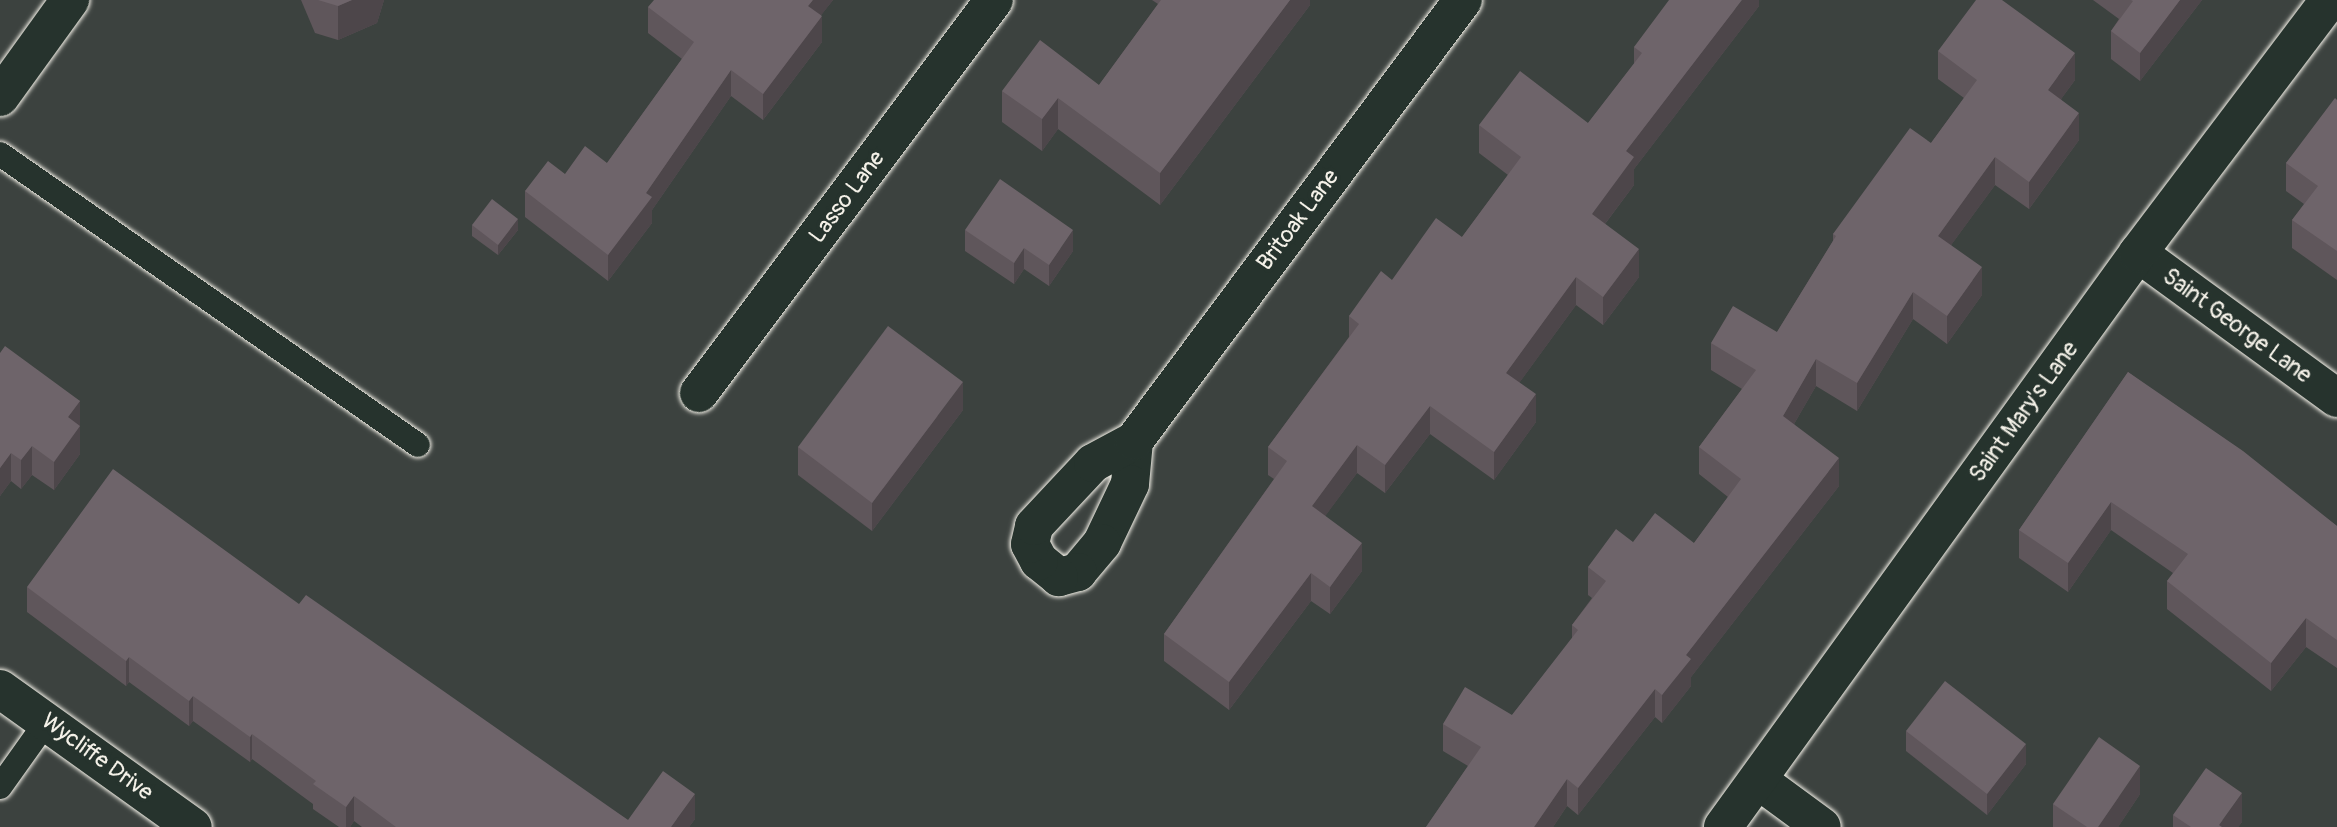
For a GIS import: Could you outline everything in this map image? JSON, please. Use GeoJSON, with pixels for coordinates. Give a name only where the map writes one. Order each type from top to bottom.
{"type":"FeatureCollection","features":[{"type":"Feature","properties":{"kind":"street"},"geometry":{"type":"LineString","coordinates":[[0,97],[70,0]]}},
{"type":"Feature","properties":{"kind":"street","name":"Lasso Lane"},"geometry":{"type":"LineString","coordinates":[[699,393],[994,0]]}},
{"type":"Feature","properties":{"kind":"street","name":"Britoak Lane"},"geometry":{"type":"LineString","coordinates":[[1134,441],[1463,0]]}},
{"type":"Feature","properties":{"kind":"street","name":"Saint Mary's Lane"},"geometry":{"type":"LineString","coordinates":[[1723,827],[2138,253],[2329,0]]}},
{"type":"Feature","properties":{"kind":"street","name":"Saint George Lane"},"geometry":{"type":"LineString","coordinates":[[2138,253],[2337,398]]}},
{"type":"Feature","properties":{"kind":"street","name":"Wycliffe Drive"},"geometry":{"type":"LineString","coordinates":[[0,689],[193,827]]}},
{"type":"Feature","properties":{"kind":"street"},"geometry":{"type":"LineString","coordinates":[[1758,780],[1822,827]]}},
{"type":"Feature","properties":{"kind":"lane"},"geometry":{"type":"LineString","coordinates":[[0,154],[418,445]]}},
{"type":"Feature","properties":{"kind":"lane"},"geometry":{"type":"LineString","coordinates":[[0,787],[47,721]]}},
{"type":"Feature","properties":{"kind":"building"},"geometry":{"type":"Polygon","coordinates":[[[318,0],[352,0],[338,6],[318,0]]]}},
{"type":"Feature","properties":{"kind":"building"},"geometry":{"type":"Polygon","coordinates":[[[654,0],[813,0],[808,6],[822,16],[763,94],[731,70],[646,193],[652,197],[608,255],[525,191],[548,161],[565,174],[585,146],[607,163],[694,42],[648,7],[654,0]]]}},
{"type":"Feature","properties":{"kind":"building"},"geometry":{"type":"Polygon","coordinates":[[[1161,0],[1290,0],[1160,173],[1058,98],[1042,119],[1002,91],[1040,40],[1099,85],[1161,0]]]}},
{"type":"Feature","properties":{"kind":"building"},"geometry":{"type":"Polygon","coordinates":[[[1669,0],[1742,0],[1626,151],[1634,157],[1592,214],[1639,249],[1603,297],[1576,277],[1506,373],[1536,394],[1494,452],[1430,406],[1385,465],[1357,445],[1312,506],[1362,543],[1330,587],[1311,573],[1229,682],[1164,634],[1287,461],[1268,447],[1359,324],[1349,316],[1381,271],[1392,280],[1436,218],[1462,237],[1521,157],[1479,125],[1520,71],[1588,123],[1642,53],[1634,47],[1669,0]]]}},
{"type":"Feature","properties":{"kind":"building"},"geometry":{"type":"Polygon","coordinates":[[[1976,0],[2002,0],[2075,53],[2048,90],[2079,113],[2029,182],[1995,157],[1938,236],[1982,267],[1947,316],[1913,292],[1857,383],[1816,359],[1783,416],[1839,458],[1686,655],[1691,659],[1662,695],[1655,689],[1578,788],[1567,779],[1534,827],[1426,827],[1481,747],[1443,724],[1465,687],[1512,715],[1578,630],[1572,625],[1606,581],[1588,567],[1616,529],[1633,542],[1655,513],[1694,543],[1741,479],[1699,447],[1756,370],[1711,343],[1733,306],[1777,332],[1836,236],[1833,234],[1910,128],[1931,143],[1977,80],[1938,51],[1976,0]]]}},
{"type":"Feature","properties":{"kind":"building"},"geometry":{"type":"Polygon","coordinates":[[[2131,0],[2180,0],[2140,53],[2111,31],[2133,1],[2131,0]]]}},
{"type":"Feature","properties":{"kind":"building"},"geometry":{"type":"Polygon","coordinates":[[[2335,98],[2337,251],[2292,220],[2318,186],[2286,163],[2335,98]]]}},
{"type":"Feature","properties":{"kind":"building"},"geometry":{"type":"Polygon","coordinates":[[[1000,179],[1073,230],[1049,265],[1024,248],[1014,263],[965,230],[1000,179]]]}},
{"type":"Feature","properties":{"kind":"building"},"geometry":{"type":"Polygon","coordinates":[[[492,199],[518,219],[498,245],[472,225],[492,199]]]}},
{"type":"Feature","properties":{"kind":"building"},"geometry":{"type":"Polygon","coordinates":[[[888,326],[963,382],[872,503],[798,447],[888,326]]]}},
{"type":"Feature","properties":{"kind":"building"},"geometry":{"type":"Polygon","coordinates":[[[5,346],[80,401],[68,417],[80,426],[54,462],[32,446],[21,460],[11,453],[0,468],[0,353],[5,346]]]}},
{"type":"Feature","properties":{"kind":"building"},"geometry":{"type":"Polygon","coordinates":[[[2128,372],[2243,451],[2337,526],[2337,640],[2306,618],[2271,663],[2167,581],[2188,554],[2111,502],[2068,563],[2019,530],[2128,372]]]}},
{"type":"Feature","properties":{"kind":"building"},"geometry":{"type":"Polygon","coordinates":[[[113,469],[299,604],[306,595],[628,820],[663,771],[695,794],[671,827],[396,827],[354,796],[346,807],[313,784],[316,781],[252,734],[250,737],[193,696],[189,701],[129,657],[126,661],[27,587],[113,469]]]}},
{"type":"Feature","properties":{"kind":"building"},"geometry":{"type":"Polygon","coordinates":[[[1945,681],[2026,744],[1987,794],[1906,731],[1945,681]]]}},
{"type":"Feature","properties":{"kind":"building"},"geometry":{"type":"Polygon","coordinates":[[[2099,737],[2140,766],[2098,827],[2087,827],[2053,804],[2099,737]]]}},
{"type":"Feature","properties":{"kind":"building"},"geometry":{"type":"Polygon","coordinates":[[[2206,768],[2242,793],[2219,825],[2222,827],[2191,827],[2173,815],[2206,768]]]}}]}
